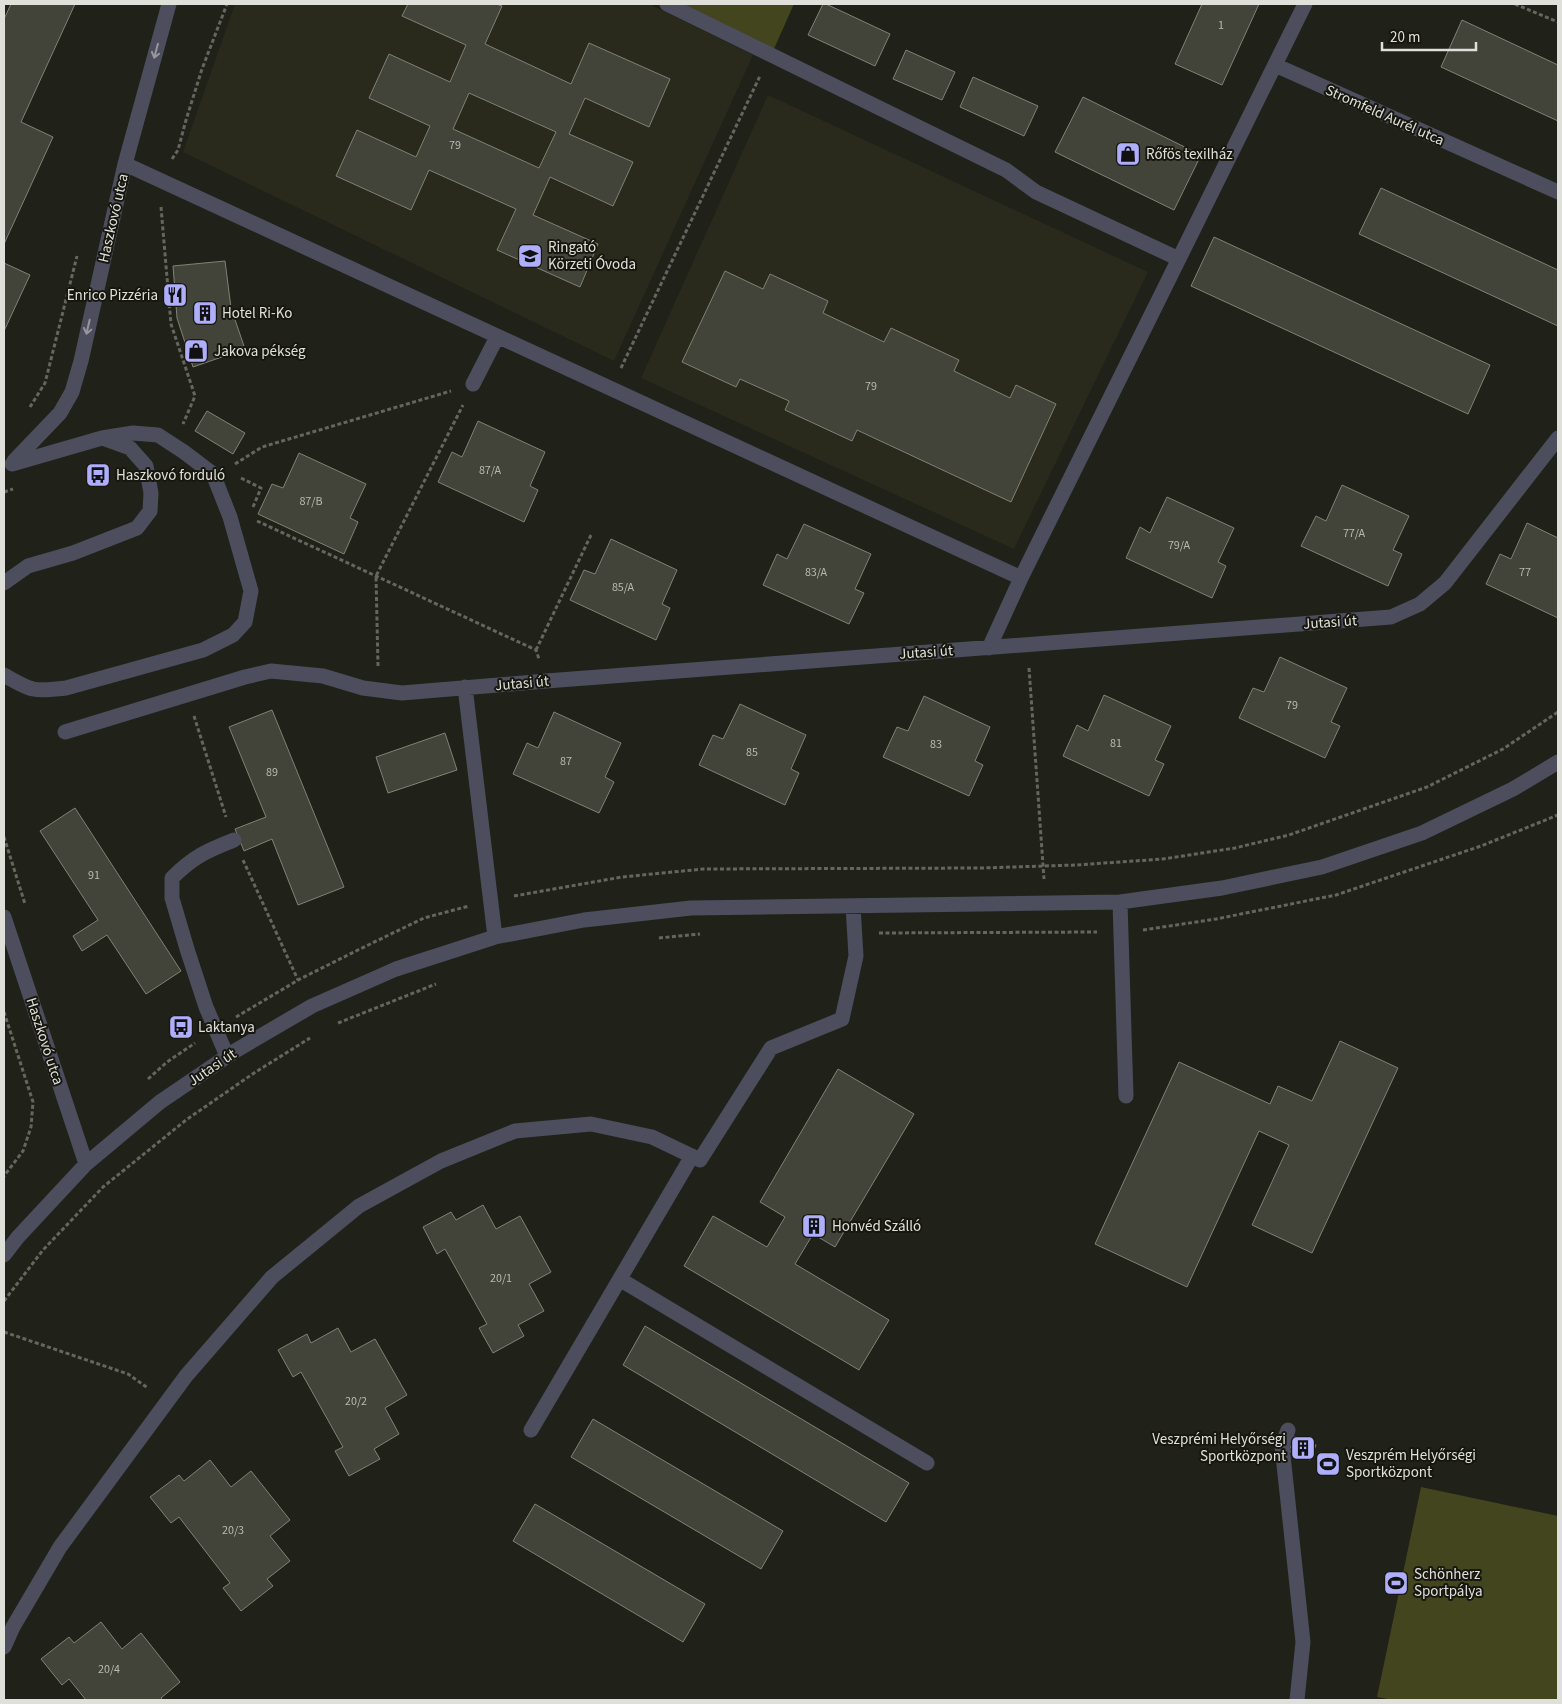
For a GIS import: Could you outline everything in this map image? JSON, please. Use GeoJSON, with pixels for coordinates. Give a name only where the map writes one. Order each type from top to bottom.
{"type":"FeatureCollection","features":[{"type":"Feature","properties":{"kind":"street","name":"Haszkovó utca"},"geometry":{"type":"LineString","coordinates":[[8,466],[60,413],[72,392],[81,361],[125,164],[169,4]]}},
{"type":"Feature","properties":{"kind":"street"},"geometry":{"type":"LineString","coordinates":[[667,4],[1006,170],[1036,192],[1179,259]]}},
{"type":"Feature","properties":{"kind":"street"},"geometry":{"type":"LineString","coordinates":[[989,648],[1021,578],[1305,4]]}},
{"type":"Feature","properties":{"kind":"street","name":"Stromfeld Aurél utca"},"geometry":{"type":"LineString","coordinates":[[1275,65],[1558,192]]}},
{"type":"Feature","properties":{"kind":"street"},"geometry":{"type":"LineString","coordinates":[[125,164],[1021,578]]}},
{"type":"Feature","properties":{"kind":"street"},"geometry":{"type":"LineString","coordinates":[[473,384],[498,337]]}},
{"type":"Feature","properties":{"kind":"street"},"geometry":{"type":"LineString","coordinates":[[4,674],[27,688],[44,690],[66,688],[203,650],[233,635],[245,622],[251,591],[230,517],[213,474],[158,435],[133,434],[102,438],[8,466]]}},
{"type":"Feature","properties":{"kind":"street"},"geometry":{"type":"LineString","coordinates":[[4,583],[28,566],[73,553],[137,528],[150,511],[151,493],[146,466],[130,448],[102,438]]}},
{"type":"Feature","properties":{"kind":"street","name":"Jutasi út"},"geometry":{"type":"LineString","coordinates":[[65,732],[271,671],[323,676],[363,688],[402,693],[1391,617],[1420,604],[1444,583],[1558,438]]}},
{"type":"Feature","properties":{"kind":"street"},"geometry":{"type":"LineString","coordinates":[[465,687],[495,937]]}},
{"type":"Feature","properties":{"kind":"street","name":"Jutasi út"},"geometry":{"type":"LineString","coordinates":[[6,1250],[86,1164],[160,1102],[227,1056],[312,1006],[396,969],[495,937],[584,920],[692,908],[1120,902],[1222,888],[1322,867],[1422,833],[1513,789],[1558,762]]}},
{"type":"Feature","properties":{"kind":"street"},"geometry":{"type":"LineString","coordinates":[[227,1056],[206,1008],[187,949],[172,898],[172,878],[187,862],[234,840]]}},
{"type":"Feature","properties":{"kind":"street"},"geometry":{"type":"LineString","coordinates":[[1120,902],[1126,1096]]}},
{"type":"Feature","properties":{"kind":"street"},"geometry":{"type":"LineString","coordinates":[[4,1647],[13,1627],[60,1547],[186,1376],[272,1277],[359,1206],[441,1161],[515,1131],[591,1124],[652,1137],[700,1160],[771,1048],[842,1019],[856,956],[853,906]]}},
{"type":"Feature","properties":{"kind":"street","name":"Haszkovó utca"},"geometry":{"type":"LineString","coordinates":[[4,917],[86,1164]]}},
{"type":"Feature","properties":{"kind":"street"},"geometry":{"type":"LineString","coordinates":[[531,1430],[621,1280],[692,1156]]}},
{"type":"Feature","properties":{"kind":"street"},"geometry":{"type":"LineString","coordinates":[[621,1280],[927,1463]]}},
{"type":"Feature","properties":{"kind":"street"},"geometry":{"type":"LineString","coordinates":[[1288,1430],[1282,1446],[1303,1642],[1297,1700]]}},
{"type":"Feature","properties":{"kind":"path"},"geometry":{"type":"LineString","coordinates":[[180,429],[195,396],[171,324],[159,179],[178,150],[202,69],[228,4]]}},
{"type":"Feature","properties":{"kind":"path"},"geometry":{"type":"LineString","coordinates":[[1515,4],[1558,22]]}},
{"type":"Feature","properties":{"kind":"path"},"geometry":{"type":"LineString","coordinates":[[612,389],[770,55]]}},
{"type":"Feature","properties":{"kind":"path"},"geometry":{"type":"LineString","coordinates":[[25,415],[45,383],[80,248]]}},
{"type":"Feature","properties":{"kind":"path"},"geometry":{"type":"LineString","coordinates":[[213,474],[235,464],[262,447],[473,384]]}},
{"type":"Feature","properties":{"kind":"path"},"geometry":{"type":"LineString","coordinates":[[378,664],[376,576],[473,384]]}},
{"type":"Feature","properties":{"kind":"path"},"geometry":{"type":"LineString","coordinates":[[227,459],[235,464]]}},
{"type":"Feature","properties":{"kind":"path"},"geometry":{"type":"LineString","coordinates":[[213,474],[236,476],[261,488],[251,510]]}},
{"type":"Feature","properties":{"kind":"path"},"geometry":{"type":"LineString","coordinates":[[256,521],[536,650]]}},
{"type":"Feature","properties":{"kind":"path"},"geometry":{"type":"LineString","coordinates":[[546,681],[536,650],[591,535]]}},
{"type":"Feature","properties":{"kind":"path"},"geometry":{"type":"LineString","coordinates":[[1028,645],[1044,884]]}},
{"type":"Feature","properties":{"kind":"path"},"geometry":{"type":"LineString","coordinates":[[1382,880],[1481,846],[1558,815]]}},
{"type":"Feature","properties":{"kind":"path"},"geometry":{"type":"LineString","coordinates":[[854,932],[1046,932]]}},
{"type":"Feature","properties":{"kind":"path"},"geometry":{"type":"LineString","coordinates":[[650,939],[706,933]]}},
{"type":"Feature","properties":{"kind":"path"},"geometry":{"type":"LineString","coordinates":[[330,1027],[442,981]]}},
{"type":"Feature","properties":{"kind":"path"},"geometry":{"type":"LineString","coordinates":[[4,1012],[33,1102],[31,1127],[23,1150],[4,1176]]}},
{"type":"Feature","properties":{"kind":"path"},"geometry":{"type":"LineString","coordinates":[[4,1301],[43,1250],[103,1187],[186,1120],[254,1073],[313,1036]]}},
{"type":"Feature","properties":{"kind":"path"},"geometry":{"type":"LineString","coordinates":[[4,1332],[128,1374],[167,1402]]}},
{"type":"Feature","properties":{"kind":"shaded area","name":"Ringató Körzeti Óvoda"},"geometry":{"type":"Polygon","coordinates":[[[235,4],[649,4],[753,55],[614,361],[183,152],[235,4]]]}},
{"type":"Feature","properties":{"kind":"shaded area"},"geometry":{"type":"Polygon","coordinates":[[[768,95],[1148,272],[1014,549],[641,378],[768,95]]]}},
{"type":"Feature","properties":{"kind":"green space"},"geometry":{"type":"Polygon","coordinates":[[[676,4],[794,4],[773,51],[676,4]]]}},
{"type":"Feature","properties":{"kind":"green space"},"geometry":{"type":"Polygon","coordinates":[[[1421,1487],[1558,1516],[1558,1700],[1393,1700],[1377,1697],[1421,1487]]]}},
{"type":"Feature","properties":{"kind":"building"},"geometry":{"type":"Polygon","coordinates":[[[11,4],[75,4],[21,122],[53,137],[4,244],[4,19],[11,4]]]}},
{"type":"Feature","properties":{"kind":"building"},"geometry":{"type":"Polygon","coordinates":[[[408,4],[496,4],[502,6],[485,44],[571,84],[589,43],[670,79],[649,127],[585,98],[569,134],[633,162],[613,206],[550,177],[533,215],[598,244],[580,287],[497,250],[516,209],[429,170],[411,210],[336,176],[357,130],[416,157],[430,126],[369,98],[389,54],[450,82],[466,45],[402,16],[408,4]],[[469,93],[453,129],[539,168],[556,132],[469,93]]]}},
{"type":"Feature","properties":{"kind":"building"},"geometry":{"type":"Polygon","coordinates":[[[823,4],[890,34],[875,66],[808,35],[823,4]]]}},
{"type":"Feature","properties":{"kind":"building"},"geometry":{"type":"Polygon","coordinates":[[[1202,4],[1259,4],[1222,85],[1175,64],[1202,4]]]}},
{"type":"Feature","properties":{"kind":"building"},"geometry":{"type":"Polygon","coordinates":[[[1462,20],[1558,65],[1558,121],[1441,67],[1462,20]]]}},
{"type":"Feature","properties":{"kind":"building"},"geometry":{"type":"Polygon","coordinates":[[[906,50],[955,72],[942,100],[893,79],[906,50]]]}},
{"type":"Feature","properties":{"kind":"building"},"geometry":{"type":"Polygon","coordinates":[[[973,77],[1038,106],[1024,136],[960,107],[973,77]]]}},
{"type":"Feature","properties":{"kind":"building","name":"Rőfös texilház"},"geometry":{"type":"Polygon","coordinates":[[[1083,97],[1201,155],[1174,210],[1055,152],[1083,97]]]}},
{"type":"Feature","properties":{"kind":"building"},"geometry":{"type":"Polygon","coordinates":[[[1381,188],[1558,270],[1558,326],[1359,234],[1381,188]]]}},
{"type":"Feature","properties":{"kind":"building"},"geometry":{"type":"Polygon","coordinates":[[[1214,237],[1490,365],[1468,414],[1191,286],[1214,237]]]}},
{"type":"Feature","properties":{"kind":"building","name":"Hotel Ri-Ko"},"geometry":{"type":"Polygon","coordinates":[[[225,261],[231,308],[245,349],[193,367],[177,318],[173,266],[225,261]]]}},
{"type":"Feature","properties":{"kind":"building"},"geometry":{"type":"Polygon","coordinates":[[[4,263],[30,275],[4,331],[4,263]]]}},
{"type":"Feature","properties":{"kind":"building"},"geometry":{"type":"Polygon","coordinates":[[[725,271],[763,289],[770,274],[828,301],[823,313],[884,342],[891,328],[959,360],[954,371],[1010,398],[1016,385],[1056,404],[1011,502],[857,430],[852,441],[785,410],[789,401],[740,379],[736,387],[682,362],[725,271]]]}},
{"type":"Feature","properties":{"kind":"building"},"geometry":{"type":"Polygon","coordinates":[[[207,411],[245,433],[233,454],[195,431],[207,411]]]}},
{"type":"Feature","properties":{"kind":"building"},"geometry":{"type":"Polygon","coordinates":[[[478,421],[545,452],[530,486],[538,490],[524,522],[438,482],[452,452],[462,457],[478,421]]]}},
{"type":"Feature","properties":{"kind":"building"},"geometry":{"type":"Polygon","coordinates":[[[299,453],[366,484],[350,518],[358,522],[344,554],[258,514],[272,484],[283,488],[299,453]]]}},
{"type":"Feature","properties":{"kind":"building"},"geometry":{"type":"Polygon","coordinates":[[[1342,485],[1409,516],[1393,550],[1402,554],[1388,586],[1301,546],[1316,516],[1326,521],[1342,485]]]}},
{"type":"Feature","properties":{"kind":"building"},"geometry":{"type":"Polygon","coordinates":[[[1167,497],[1234,528],[1218,562],[1226,566],[1212,598],[1126,558],[1140,527],[1150,533],[1167,497]]]}},
{"type":"Feature","properties":{"kind":"building"},"geometry":{"type":"Polygon","coordinates":[[[1527,523],[1558,538],[1558,618],[1486,584],[1500,554],[1511,559],[1527,523]]]}},
{"type":"Feature","properties":{"kind":"building"},"geometry":{"type":"Polygon","coordinates":[[[804,524],[871,554],[855,589],[864,593],[849,624],[763,585],[777,554],[787,559],[804,524]]]}},
{"type":"Feature","properties":{"kind":"building"},"geometry":{"type":"Polygon","coordinates":[[[611,539],[677,570],[662,604],[670,608],[656,640],[570,600],[584,570],[595,574],[611,539]]]}},
{"type":"Feature","properties":{"kind":"building"},"geometry":{"type":"Polygon","coordinates":[[[1280,657],[1347,688],[1331,722],[1340,726],[1325,758],[1239,718],[1253,688],[1264,692],[1280,657]]]}},
{"type":"Feature","properties":{"kind":"building"},"geometry":{"type":"Polygon","coordinates":[[[1104,695],[1171,726],[1155,760],[1164,764],[1149,796],[1063,756],[1077,725],[1088,731],[1104,695]]]}},
{"type":"Feature","properties":{"kind":"building"},"geometry":{"type":"Polygon","coordinates":[[[924,696],[990,727],[975,761],[983,765],[969,796],[883,757],[897,727],[908,731],[924,696]]]}},
{"type":"Feature","properties":{"kind":"building"},"geometry":{"type":"Polygon","coordinates":[[[740,704],[806,735],[791,769],[799,773],[785,805],[699,765],[713,735],[723,739],[740,704]]]}},
{"type":"Feature","properties":{"kind":"building"},"geometry":{"type":"Polygon","coordinates":[[[272,710],[344,887],[298,905],[272,839],[244,851],[235,829],[266,817],[229,727],[272,710]]]}},
{"type":"Feature","properties":{"kind":"building"},"geometry":{"type":"Polygon","coordinates":[[[554,712],[621,743],[605,777],[614,782],[599,813],[513,774],[527,743],[538,748],[554,712]]]}},
{"type":"Feature","properties":{"kind":"building"},"geometry":{"type":"Polygon","coordinates":[[[445,733],[457,770],[388,793],[376,757],[445,733]]]}},
{"type":"Feature","properties":{"kind":"building"},"geometry":{"type":"Polygon","coordinates":[[[75,808],[181,971],[146,994],[107,935],[82,951],[73,936],[98,920],[40,831],[75,808]]]}},
{"type":"Feature","properties":{"kind":"building"},"geometry":{"type":"Polygon","coordinates":[[[1340,1041],[1398,1068],[1312,1253],[1252,1225],[1289,1145],[1259,1131],[1187,1287],[1095,1244],[1179,1062],[1270,1104],[1278,1086],[1312,1101],[1340,1041]]]}},
{"type":"Feature","properties":{"kind":"building","name":"Honvéd Szálló"},"geometry":{"type":"Polygon","coordinates":[[[838,1069],[914,1114],[835,1247],[813,1234],[795,1264],[889,1320],[859,1370],[684,1266],[713,1216],[767,1247],[785,1217],[760,1202],[838,1069]]]}},
{"type":"Feature","properties":{"kind":"building"},"geometry":{"type":"Polygon","coordinates":[[[483,1205],[496,1229],[520,1216],[551,1272],[529,1284],[544,1311],[518,1325],[524,1336],[493,1353],[479,1328],[487,1324],[445,1249],[437,1254],[423,1227],[451,1212],[456,1220],[483,1205]]]}},
{"type":"Feature","properties":{"kind":"building"},"geometry":{"type":"Polygon","coordinates":[[[645,1326],[909,1483],[886,1522],[623,1365],[645,1326]]]}},
{"type":"Feature","properties":{"kind":"building"},"geometry":{"type":"Polygon","coordinates":[[[338,1328],[351,1352],[375,1339],[407,1395],[385,1408],[399,1434],[374,1449],[380,1459],[349,1476],[335,1451],[343,1447],[301,1372],[293,1377],[278,1350],[307,1334],[311,1343],[338,1328]]]}},
{"type":"Feature","properties":{"kind":"building"},"geometry":{"type":"Polygon","coordinates":[[[593,1419],[783,1531],[761,1569],[571,1457],[593,1419]]]}},
{"type":"Feature","properties":{"kind":"building","name":"Veszprémi Helyőrségi Sportközpont"},"geometry":{"type":"Polygon","coordinates":[[[1294,1437],[1316,1445],[1310,1460],[1289,1451],[1294,1437]]]}},
{"type":"Feature","properties":{"kind":"building"},"geometry":{"type":"Polygon","coordinates":[[[210,1460],[231,1487],[251,1471],[290,1520],[270,1536],[290,1561],[267,1579],[273,1586],[241,1611],[223,1588],[230,1583],[179,1517],[171,1523],[150,1497],[179,1475],[184,1481],[210,1460]]]}},
{"type":"Feature","properties":{"kind":"building"},"geometry":{"type":"Polygon","coordinates":[[[535,1504],[705,1604],[683,1642],[513,1541],[535,1504]]]}},
{"type":"Feature","properties":{"kind":"building"},"geometry":{"type":"Polygon","coordinates":[[[101,1622],[122,1649],[141,1633],[180,1682],[161,1698],[163,1700],[86,1700],[69,1679],[62,1685],[41,1659],[69,1637],[74,1643],[101,1622]]]}},
{"type":"Feature","properties":{"kind":"place","name":"Rőfös texilház"},"geometry":{"type":"Point","coordinates":[1128,154]}},
{"type":"Feature","properties":{"kind":"place","name":"Ringató Körzeti Óvoda"},"geometry":{"type":"Point","coordinates":[530,256]}},
{"type":"Feature","properties":{"kind":"place","name":"Enrico Pizzéria"},"geometry":{"type":"Point","coordinates":[175,295]}},
{"type":"Feature","properties":{"kind":"place","name":"Hotel Ri-Ko"},"geometry":{"type":"Point","coordinates":[205,313]}},
{"type":"Feature","properties":{"kind":"place","name":"Jakova pékség"},"geometry":{"type":"Point","coordinates":[196,351]}},
{"type":"Feature","properties":{"kind":"place","name":"Haszkovó forduló"},"geometry":{"type":"Point","coordinates":[98,475]}},
{"type":"Feature","properties":{"kind":"place","name":"Laktanya"},"geometry":{"type":"Point","coordinates":[181,1027]}},
{"type":"Feature","properties":{"kind":"place","name":"Honvéd Szálló"},"geometry":{"type":"Point","coordinates":[814,1226]}},
{"type":"Feature","properties":{"kind":"place","name":"Veszprémi Helyőrségi Sportközpont"},"geometry":{"type":"Point","coordinates":[1303,1448]}},
{"type":"Feature","properties":{"kind":"place","name":"Veszprém Helyőrségi Sportközpont"},"geometry":{"type":"Point","coordinates":[1328,1464]}},
{"type":"Feature","properties":{"kind":"place","name":"Schönherz Sportpálya"},"geometry":{"type":"Point","coordinates":[1396,1583]}}]}
